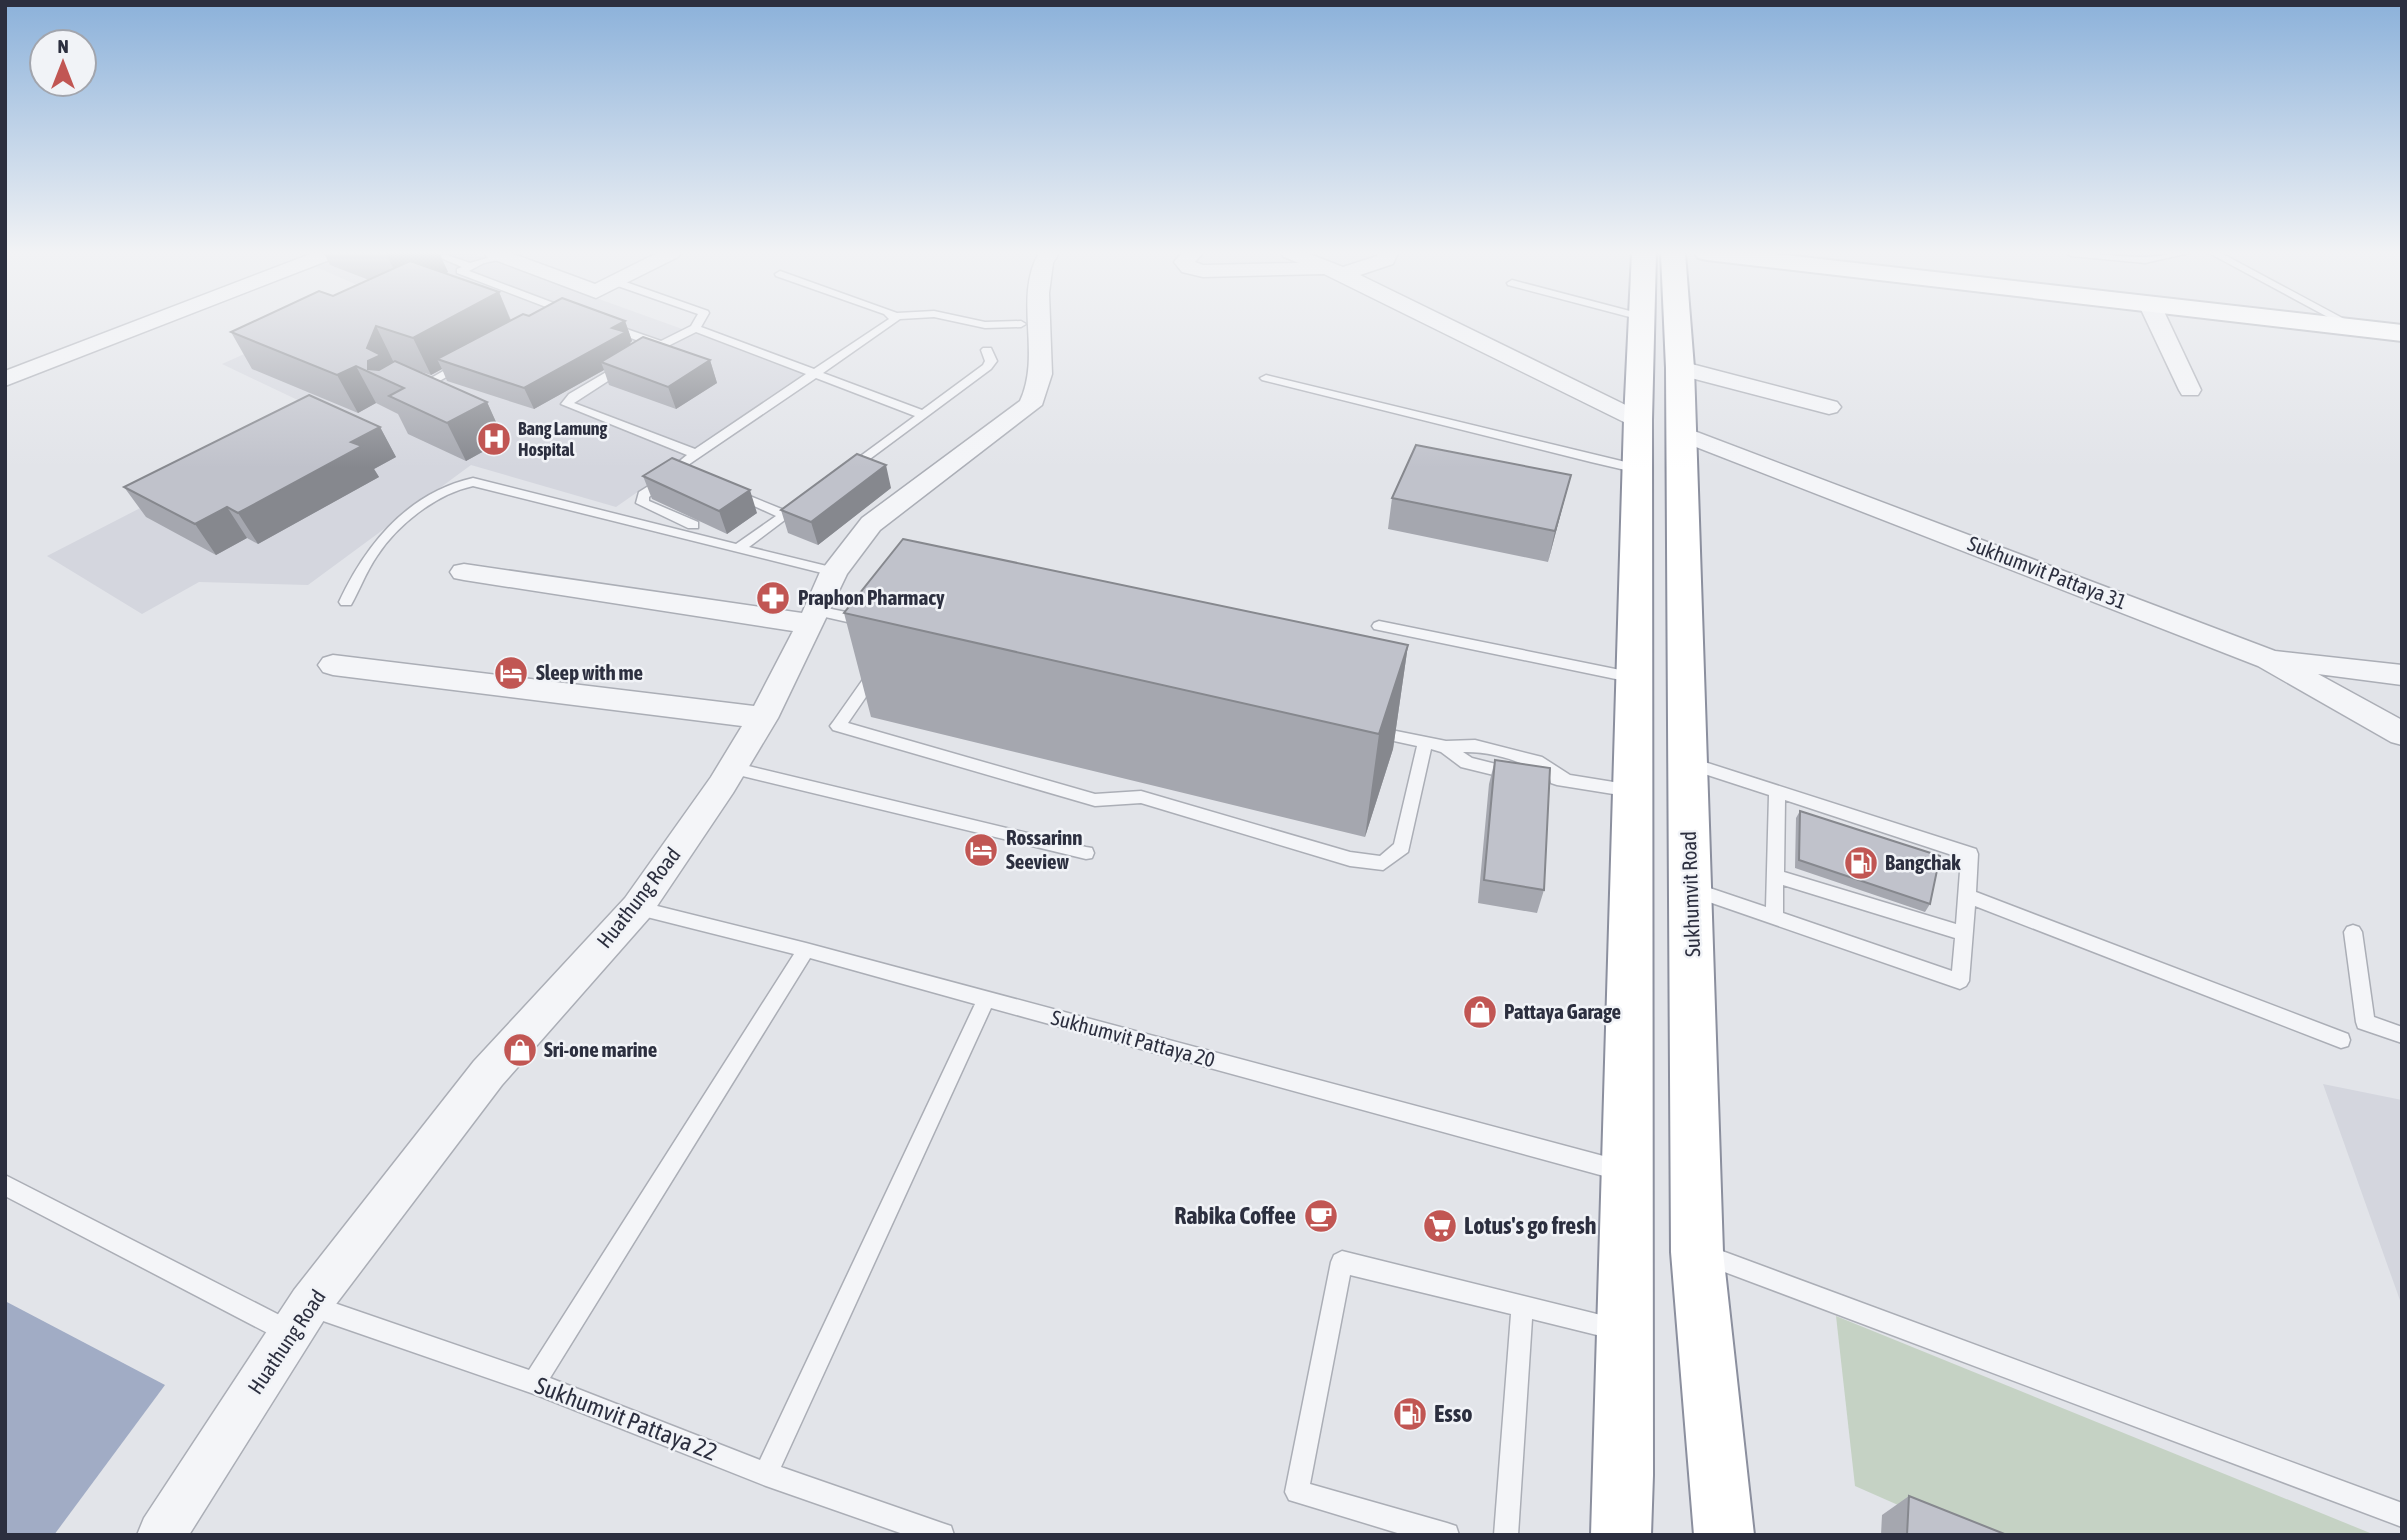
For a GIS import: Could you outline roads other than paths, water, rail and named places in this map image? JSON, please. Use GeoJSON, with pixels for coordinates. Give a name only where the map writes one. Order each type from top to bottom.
{"type":"FeatureCollection","features":[{"type":"Feature","properties":{"kind":"main road"},"geometry":{"type":"LineString","coordinates":[[1621,1535],[1641,325]]}},
{"type":"Feature","properties":{"kind":"main road","name":"Sukhumvit Road"},"geometry":{"type":"LineString","coordinates":[[1677,325],[1697,1252],[1724,1535]]}},
{"type":"Feature","properties":{"kind":"main road"},"geometry":{"type":"LineString","coordinates":[[2336,325],[2402,333]]}},
{"type":"Feature","properties":{"kind":"street"},"geometry":{"type":"LineString","coordinates":[[5,379],[145,325]]}},
{"type":"Feature","properties":{"kind":"street","name":"Huathung Road"},"geometry":{"type":"LineString","coordinates":[[161,1535],[300,1319],[488,1073],[637,908],[763,718],[834,572],[871,524],[1030,405],[1041,376],[1040,325]]}},
{"type":"Feature","properties":{"kind":"street"},"geometry":{"type":"LineString","coordinates":[[1444,325],[1638,420]]}},
{"type":"Feature","properties":{"kind":"street"},"geometry":{"type":"LineString","coordinates":[[2159,325],[2190,390]]}},
{"type":"Feature","properties":{"kind":"street"},"geometry":{"type":"LineString","coordinates":[[1680,368],[1829,407]]}},
{"type":"Feature","properties":{"kind":"street","name":"Sukhumvit Pattaya 31"},"geometry":{"type":"LineString","coordinates":[[1681,433],[2268,659],[2402,734]]}},
{"type":"Feature","properties":{"kind":"street"},"geometry":{"type":"LineString","coordinates":[[464,572],[814,617]]}},
{"type":"Feature","properties":{"kind":"street"},"geometry":{"type":"LineString","coordinates":[[2268,659],[2402,675]]}},
{"type":"Feature","properties":{"kind":"street"},"geometry":{"type":"LineString","coordinates":[[333,665],[763,718]]}},
{"type":"Feature","properties":{"kind":"lane"},"geometry":{"type":"LineString","coordinates":[[605,325],[661,345]]}},
{"type":"Feature","properties":{"kind":"lane"},"geometry":{"type":"LineString","coordinates":[[696,454],[567,404],[573,396],[697,325]]}},
{"type":"Feature","properties":{"kind":"lane"},"geometry":{"type":"LineString","coordinates":[[683,470],[682,464],[696,454],[889,325]]}},
{"type":"Feature","properties":{"kind":"lane"},"geometry":{"type":"LineString","coordinates":[[2350,325],[2354,327]]}},
{"type":"Feature","properties":{"kind":"lane"},"geometry":{"type":"LineString","coordinates":[[695,328],[924,415]]}},
{"type":"Feature","properties":{"kind":"lane"},"geometry":{"type":"LineString","coordinates":[[836,480],[990,364],[987,350]]}},
{"type":"Feature","properties":{"kind":"lane"},"geometry":{"type":"LineString","coordinates":[[405,396],[478,356]]}},
{"type":"Feature","properties":{"kind":"lane"},"geometry":{"type":"LineString","coordinates":[[1266,378],[1425,416],[1560,453],[1638,468]]}},
{"type":"Feature","properties":{"kind":"lane"},"geometry":{"type":"LineString","coordinates":[[683,470],[708,484]]}},
{"type":"Feature","properties":{"kind":"lane"},"geometry":{"type":"LineString","coordinates":[[683,470],[643,495],[642,503],[694,525]]}},
{"type":"Feature","properties":{"kind":"lane"},"geometry":{"type":"LineString","coordinates":[[346,602],[367,561],[388,534],[442,492],[464,483],[484,484],[834,572]]}},
{"type":"Feature","properties":{"kind":"lane"},"geometry":{"type":"LineString","coordinates":[[721,489],[785,515]]}},
{"type":"Feature","properties":{"kind":"lane"},"geometry":{"type":"LineString","coordinates":[[740,547],[806,501]]}},
{"type":"Feature","properties":{"kind":"lane"},"geometry":{"type":"LineString","coordinates":[[814,617],[880,625]]}},
{"type":"Feature","properties":{"kind":"lane"},"geometry":{"type":"LineString","coordinates":[[1379,626],[1634,678]]}},
{"type":"Feature","properties":{"kind":"lane"},"geometry":{"type":"LineString","coordinates":[[884,662],[838,726],[1095,800],[1141,797],[1350,859],[1383,863],[1402,847],[1425,743]]}},
{"type":"Feature","properties":{"kind":"lane"},"geometry":{"type":"LineString","coordinates":[[1357,728],[1446,747],[1467,763],[1533,779],[1564,779],[1632,791]]}},
{"type":"Feature","properties":{"kind":"lane"},"geometry":{"type":"LineString","coordinates":[[1687,762],[1970,854],[1960,981],[1691,888]]}},
{"type":"Feature","properties":{"kind":"lane"},"geometry":{"type":"LineString","coordinates":[[732,768],[1086,853]]}},
{"type":"Feature","properties":{"kind":"lane"},"geometry":{"type":"LineString","coordinates":[[1774,917],[1777,791]]}},
{"type":"Feature","properties":{"kind":"lane"},"geometry":{"type":"LineString","coordinates":[[1775,876],[1964,933]]}},
{"type":"Feature","properties":{"kind":"lane"},"geometry":{"type":"LineString","coordinates":[[1966,896],[2341,1040]]}},
{"type":"Feature","properties":{"kind":"lane","name":"Sukhumvit Pattaya 20"},"geometry":{"type":"LineString","coordinates":[[637,908],[806,950],[1628,1173]]}},
{"type":"Feature","properties":{"kind":"lane"},"geometry":{"type":"LineString","coordinates":[[2353,932],[2365,1021],[2402,1035]]}},
{"type":"Feature","properties":{"kind":"lane"},"geometry":{"type":"LineString","coordinates":[[534,1383],[806,950]]}},
{"type":"Feature","properties":{"kind":"lane"},"geometry":{"type":"LineString","coordinates":[[766,1474],[986,1000]]}},
{"type":"Feature","properties":{"kind":"lane","name":"Sukhumvit Pattaya 22"},"geometry":{"type":"LineString","coordinates":[[5,1185],[300,1319],[534,1383],[766,1474],[942,1535]]}},
{"type":"Feature","properties":{"kind":"lane"},"geometry":{"type":"LineString","coordinates":[[1697,1252],[2402,1514]]}},
{"type":"Feature","properties":{"kind":"lane"},"geometry":{"type":"LineString","coordinates":[[1447,1535],[1297,1492],[1342,1262],[1626,1331]]}},
{"type":"Feature","properties":{"kind":"lane"},"geometry":{"type":"LineString","coordinates":[[1506,1535],[1522,1306]]}},
{"type":"Feature","properties":{"kind":"water"},"geometry":{"type":"Polygon","coordinates":[[[5,1301],[165,1385],[54,1535],[5,1535],[5,1301]]]}},
{"type":"Feature","properties":{"kind":"place","name":"Bang Lamung Hospital"},"geometry":{"type":"Point","coordinates":[494,439]}},
{"type":"Feature","properties":{"kind":"place","name":"Praphon Pharmacy"},"geometry":{"type":"Point","coordinates":[773,598]}},
{"type":"Feature","properties":{"kind":"place","name":"Sleep with me"},"geometry":{"type":"Point","coordinates":[511,673]}},
{"type":"Feature","properties":{"kind":"place","name":"Rossarinn Seeview"},"geometry":{"type":"Point","coordinates":[981,850]}},
{"type":"Feature","properties":{"kind":"place","name":"Bangchak"},"geometry":{"type":"Point","coordinates":[1861,863]}},
{"type":"Feature","properties":{"kind":"place","name":"Pattaya Garage"},"geometry":{"type":"Point","coordinates":[1480,1012]}},
{"type":"Feature","properties":{"kind":"place","name":"Sri-one marine"},"geometry":{"type":"Point","coordinates":[520,1050]}},
{"type":"Feature","properties":{"kind":"place","name":"Rabika Coffee"},"geometry":{"type":"Point","coordinates":[1321,1216]}},
{"type":"Feature","properties":{"kind":"place","name":"Lotus's go fresh"},"geometry":{"type":"Point","coordinates":[1440,1226]}},
{"type":"Feature","properties":{"kind":"place","name":"Esso"},"geometry":{"type":"Point","coordinates":[1410,1414]}}]}
